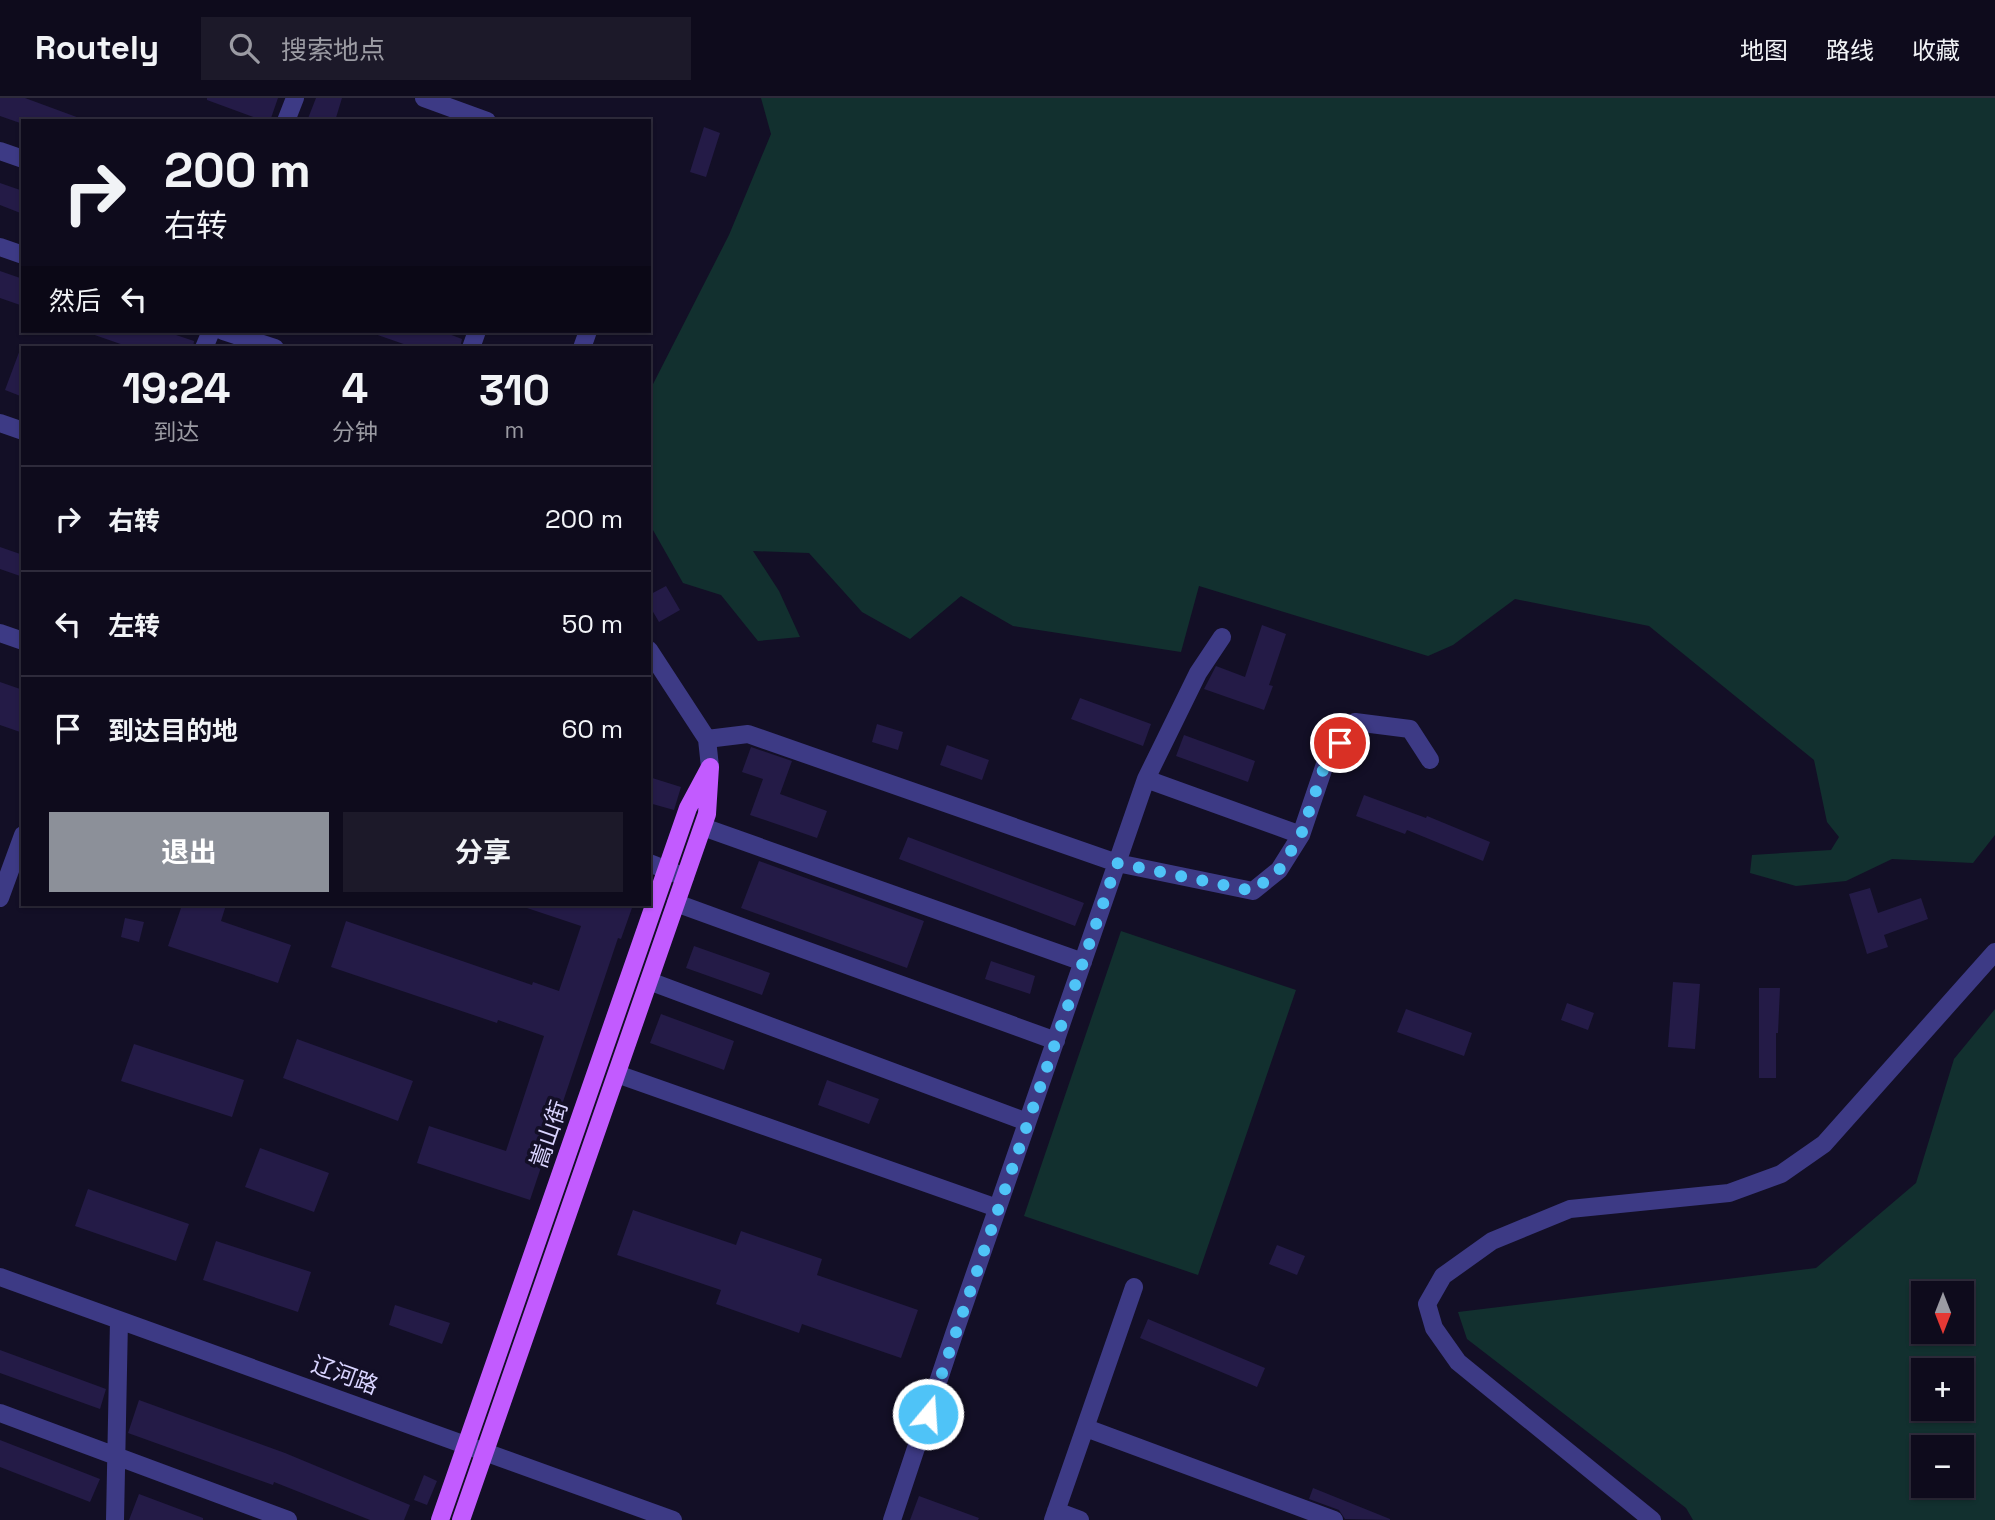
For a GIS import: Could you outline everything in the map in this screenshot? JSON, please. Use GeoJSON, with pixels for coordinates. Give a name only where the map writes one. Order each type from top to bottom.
{"type":"FeatureCollection","features":[{"type":"Feature","properties":{"kind":"main road","name":"嵩山街"},"geometry":{"type":"LineString","coordinates":[[461,1520],[703,827],[707,814],[710,767]]}},
{"type":"Feature","properties":{"kind":"main road","name":"嵩山街"},"geometry":{"type":"LineString","coordinates":[[440,1520],[688,808],[710,767]]}},
{"type":"Feature","properties":{"kind":"street"},"geometry":{"type":"LineString","coordinates":[[287,119],[295,98]]}},
{"type":"Feature","properties":{"kind":"street"},"geometry":{"type":"LineString","coordinates":[[424,98],[482,119]]}},
{"type":"Feature","properties":{"kind":"street"},"geometry":{"type":"LineString","coordinates":[[0,150],[21,158]]}},
{"type":"Feature","properties":{"kind":"street"},"geometry":{"type":"LineString","coordinates":[[0,247],[21,254]]}},
{"type":"Feature","properties":{"kind":"street"},"geometry":{"type":"LineString","coordinates":[[229,333],[269,346]]}},
{"type":"Feature","properties":{"kind":"street"},"geometry":{"type":"LineString","coordinates":[[0,423],[21,430]]}},
{"type":"Feature","properties":{"kind":"street"},"geometry":{"type":"LineString","coordinates":[[0,633],[21,640]]}},
{"type":"Feature","properties":{"kind":"street"},"geometry":{"type":"LineString","coordinates":[[892,1520],[1146,779],[1198,673],[1222,637]]}},
{"type":"Feature","properties":{"kind":"street"},"geometry":{"type":"LineString","coordinates":[[651,653],[707,739],[748,734],[1117,863],[1253,891],[1279,870],[1301,835],[1325,764],[1355,722],[1410,729],[1430,760]]}},
{"type":"Feature","properties":{"kind":"street","name":"嵩山街"},"geometry":{"type":"LineString","coordinates":[[707,739],[710,767]]}},
{"type":"Feature","properties":{"kind":"street"},"geometry":{"type":"LineString","coordinates":[[1146,779],[1301,835]]}},
{"type":"Feature","properties":{"kind":"street"},"geometry":{"type":"LineString","coordinates":[[703,827],[1083,962]]}},
{"type":"Feature","properties":{"kind":"street"},"geometry":{"type":"LineString","coordinates":[[0,898],[21,840]]}},
{"type":"Feature","properties":{"kind":"street"},"geometry":{"type":"LineString","coordinates":[[651,864],[685,877]]}},
{"type":"Feature","properties":{"kind":"street"},"geometry":{"type":"LineString","coordinates":[[676,903],[1056,1041]]}},
{"type":"Feature","properties":{"kind":"street"},"geometry":{"type":"LineString","coordinates":[[1652,1520],[1458,1362],[1434,1328],[1427,1304],[1443,1276],[1492,1241],[1570,1209],[1729,1193],[1781,1174],[1824,1144],[1995,952]]}},
{"type":"Feature","properties":{"kind":"street"},"geometry":{"type":"LineString","coordinates":[[649,981],[1027,1122]]}},
{"type":"Feature","properties":{"kind":"street"},"geometry":{"type":"LineString","coordinates":[[617,1074],[998,1208]]}},
{"type":"Feature","properties":{"kind":"street","name":"辽河路"},"geometry":{"type":"LineString","coordinates":[[0,1277],[467,1444],[667,1519]]}},
{"type":"Feature","properties":{"kind":"street"},"geometry":{"type":"LineString","coordinates":[[1080,1520],[1054,1516],[1134,1287]]}},
{"type":"Feature","properties":{"kind":"street"},"geometry":{"type":"LineString","coordinates":[[115,1520],[119,1320]]}},
{"type":"Feature","properties":{"kind":"street"},"geometry":{"type":"LineString","coordinates":[[0,1413],[288,1520]]}},
{"type":"Feature","properties":{"kind":"street"},"geometry":{"type":"LineString","coordinates":[[1086,1428],[1334,1520]]}},
{"type":"Feature","properties":{"kind":"green space"},"geometry":{"type":"Polygon","coordinates":[[[761,98],[1995,98],[1995,835],[1973,863],[1892,859],[1846,881],[1796,886],[1750,873],[1752,855],[1831,850],[1839,837],[1827,822],[1814,760],[1649,626],[1515,599],[1453,645],[1428,656],[1199,586],[1181,652],[1013,626],[961,596],[910,639],[862,612],[809,553],[753,551],[779,591],[800,637],[758,641],[721,595],[683,583],[651,527],[651,388],[729,235],[771,134],[761,98]]]}},
{"type":"Feature","properties":{"kind":"green space"},"geometry":{"type":"Polygon","coordinates":[[[1121,931],[1296,990],[1198,1275],[1024,1216],[1121,931]]]}},
{"type":"Feature","properties":{"kind":"green space"},"geometry":{"type":"Polygon","coordinates":[[[1995,1009],[1995,1520],[1693,1520],[1686,1508],[1467,1339],[1458,1312],[1816,1268],[1916,1183],[1954,1059],[1995,1009]]]}},
{"type":"Feature","properties":{"kind":"building"},"geometry":{"type":"Polygon","coordinates":[[[0,98],[25,98],[82,119],[21,119],[21,123],[0,116],[0,98]]]}},
{"type":"Feature","properties":{"kind":"building"},"geometry":{"type":"Polygon","coordinates":[[[278,98],[271,119],[259,119],[207,100],[278,98]]]}},
{"type":"Feature","properties":{"kind":"building"},"geometry":{"type":"Polygon","coordinates":[[[316,98],[342,98],[336,119],[308,119],[316,98]]]}},
{"type":"Feature","properties":{"kind":"building"},"geometry":{"type":"Polygon","coordinates":[[[704,127],[720,133],[706,177],[690,172],[704,127]]]}},
{"type":"Feature","properties":{"kind":"building"},"geometry":{"type":"Polygon","coordinates":[[[0,183],[21,190],[21,213],[0,205],[0,183]]]}},
{"type":"Feature","properties":{"kind":"building"},"geometry":{"type":"Polygon","coordinates":[[[0,271],[21,278],[21,305],[0,298],[0,271]]]}},
{"type":"Feature","properties":{"kind":"building"},"geometry":{"type":"Polygon","coordinates":[[[89,333],[170,333],[194,341],[193,346],[126,346],[89,333]]]}},
{"type":"Feature","properties":{"kind":"building"},"geometry":{"type":"Polygon","coordinates":[[[372,333],[446,333],[462,339],[460,346],[409,346],[372,333]]]}},
{"type":"Feature","properties":{"kind":"building"},"geometry":{"type":"Polygon","coordinates":[[[21,347],[21,396],[5,390],[21,347]]]}},
{"type":"Feature","properties":{"kind":"building"},"geometry":{"type":"Polygon","coordinates":[[[0,547],[21,554],[21,576],[0,569],[0,547]]]}},
{"type":"Feature","properties":{"kind":"building"},"geometry":{"type":"Polygon","coordinates":[[[666,586],[680,610],[659,622],[651,608],[651,594],[666,586]]]}},
{"type":"Feature","properties":{"kind":"building"},"geometry":{"type":"Polygon","coordinates":[[[1262,625],[1286,634],[1269,685],[1273,686],[1264,710],[1204,689],[1216,666],[1245,677],[1262,625]]]}},
{"type":"Feature","properties":{"kind":"building"},"geometry":{"type":"Polygon","coordinates":[[[0,682],[21,689],[21,732],[0,725],[0,682]]]}},
{"type":"Feature","properties":{"kind":"building"},"geometry":{"type":"Polygon","coordinates":[[[1080,698],[1151,724],[1143,746],[1071,719],[1080,698]]]}},
{"type":"Feature","properties":{"kind":"building"},"geometry":{"type":"Polygon","coordinates":[[[877,724],[903,732],[898,750],[872,742],[877,724]]]}},
{"type":"Feature","properties":{"kind":"building"},"geometry":{"type":"Polygon","coordinates":[[[1184,735],[1255,761],[1248,782],[1176,756],[1184,735]]]}},
{"type":"Feature","properties":{"kind":"building"},"geometry":{"type":"Polygon","coordinates":[[[947,745],[989,760],[982,780],[940,765],[947,745]]]}},
{"type":"Feature","properties":{"kind":"building"},"geometry":{"type":"Polygon","coordinates":[[[751,747],[792,761],[780,794],[827,811],[817,838],[750,815],[763,779],[742,772],[751,747]]]}},
{"type":"Feature","properties":{"kind":"building"},"geometry":{"type":"Polygon","coordinates":[[[651,778],[681,787],[674,810],[651,804],[651,778]]]}},
{"type":"Feature","properties":{"kind":"building"},"geometry":{"type":"Polygon","coordinates":[[[1364,795],[1426,818],[1427,816],[1490,842],[1483,861],[1407,830],[1405,834],[1356,816],[1364,795]]]}},
{"type":"Feature","properties":{"kind":"building"},"geometry":{"type":"Polygon","coordinates":[[[908,837],[1084,903],[1075,926],[899,859],[908,837]]]}},
{"type":"Feature","properties":{"kind":"building"},"geometry":{"type":"Polygon","coordinates":[[[759,861],[924,921],[907,968],[741,908],[759,861]]]}},
{"type":"Feature","properties":{"kind":"building"},"geometry":{"type":"Polygon","coordinates":[[[1870,888],[1878,913],[1921,898],[1928,919],[1884,935],[1888,947],[1867,954],[1849,894],[1870,888]]]}},
{"type":"Feature","properties":{"kind":"building"},"geometry":{"type":"Polygon","coordinates":[[[182,906],[226,906],[221,921],[291,945],[278,983],[168,946],[182,906]]]}},
{"type":"Feature","properties":{"kind":"building"},"geometry":{"type":"Polygon","coordinates":[[[633,906],[621,939],[618,938],[530,1200],[417,1163],[429,1126],[506,1151],[544,1036],[498,1020],[497,1023],[331,967],[346,921],[532,985],[533,982],[559,991],[581,926],[527,908],[633,906]]]}},
{"type":"Feature","properties":{"kind":"building"},"geometry":{"type":"Polygon","coordinates":[[[125,918],[144,922],[139,942],[121,937],[125,918]]]}},
{"type":"Feature","properties":{"kind":"building"},"geometry":{"type":"Polygon","coordinates":[[[694,946],[770,973],[762,995],[686,968],[694,946]]]}},
{"type":"Feature","properties":{"kind":"building"},"geometry":{"type":"Polygon","coordinates":[[[991,961],[1035,976],[1030,994],[985,979],[991,961]]]}},
{"type":"Feature","properties":{"kind":"building"},"geometry":{"type":"Polygon","coordinates":[[[1673,982],[1700,984],[1695,1049],[1668,1047],[1673,982]]]}},
{"type":"Feature","properties":{"kind":"building"},"geometry":{"type":"Polygon","coordinates":[[[1759,988],[1780,988],[1776,1078],[1759,1078],[1759,988]]]}},
{"type":"Feature","properties":{"kind":"building"},"geometry":{"type":"Polygon","coordinates":[[[1567,1003],[1594,1013],[1588,1030],[1561,1020],[1567,1003]]]}},
{"type":"Feature","properties":{"kind":"building"},"geometry":{"type":"Polygon","coordinates":[[[1406,1009],[1472,1033],[1464,1056],[1397,1032],[1406,1009]]]}},
{"type":"Feature","properties":{"kind":"building"},"geometry":{"type":"Polygon","coordinates":[[[661,1014],[734,1041],[724,1070],[650,1043],[661,1014]]]}},
{"type":"Feature","properties":{"kind":"building"},"geometry":{"type":"Polygon","coordinates":[[[297,1039],[413,1081],[398,1121],[283,1078],[297,1039]]]}},
{"type":"Feature","properties":{"kind":"building"},"geometry":{"type":"Polygon","coordinates":[[[134,1044],[244,1080],[232,1117],[121,1081],[134,1044]]]}},
{"type":"Feature","properties":{"kind":"building"},"geometry":{"type":"Polygon","coordinates":[[[827,1080],[879,1099],[869,1124],[818,1105],[827,1080]]]}},
{"type":"Feature","properties":{"kind":"building"},"geometry":{"type":"Polygon","coordinates":[[[260,1148],[329,1173],[314,1212],[245,1187],[260,1148]]]}},
{"type":"Feature","properties":{"kind":"building"},"geometry":{"type":"Polygon","coordinates":[[[88,1189],[189,1224],[176,1261],[75,1226],[88,1189]]]}},
{"type":"Feature","properties":{"kind":"building"},"geometry":{"type":"Polygon","coordinates":[[[633,1210],[736,1245],[741,1231],[822,1259],[817,1275],[918,1310],[901,1358],[802,1324],[799,1333],[716,1304],[721,1290],[617,1255],[633,1210]]]}},
{"type":"Feature","properties":{"kind":"building"},"geometry":{"type":"Polygon","coordinates":[[[216,1241],[311,1272],[298,1312],[203,1280],[216,1241]]]}},
{"type":"Feature","properties":{"kind":"building"},"geometry":{"type":"Polygon","coordinates":[[[1277,1245],[1305,1256],[1297,1275],[1269,1264],[1277,1245]]]}},
{"type":"Feature","properties":{"kind":"building"},"geometry":{"type":"Polygon","coordinates":[[[395,1305],[450,1323],[442,1344],[389,1325],[395,1305]]]}},
{"type":"Feature","properties":{"kind":"building"},"geometry":{"type":"Polygon","coordinates":[[[1148,1319],[1265,1368],[1257,1387],[1140,1338],[1148,1319]]]}},
{"type":"Feature","properties":{"kind":"building"},"geometry":{"type":"Polygon","coordinates":[[[0,1350],[106,1389],[100,1409],[0,1373],[0,1350]]]}},
{"type":"Feature","properties":{"kind":"building"},"geometry":{"type":"Polygon","coordinates":[[[139,1400],[285,1453],[410,1505],[404,1520],[370,1520],[274,1482],[273,1485],[128,1433],[139,1400]]]}},
{"type":"Feature","properties":{"kind":"building"},"geometry":{"type":"Polygon","coordinates":[[[0,1440],[100,1479],[90,1502],[0,1467],[0,1440]]]}},
{"type":"Feature","properties":{"kind":"building"},"geometry":{"type":"Polygon","coordinates":[[[424,1475],[437,1481],[427,1505],[414,1500],[424,1475]]]}},
{"type":"Feature","properties":{"kind":"building"},"geometry":{"type":"Polygon","coordinates":[[[1313,1488],[1390,1520],[1345,1519],[1339,1510],[1309,1499],[1313,1488]]]}},
{"type":"Feature","properties":{"kind":"building"},"geometry":{"type":"Polygon","coordinates":[[[139,1494],[203,1518],[203,1520],[129,1520],[139,1494]]]}},
{"type":"Feature","properties":{"kind":"building"},"geometry":{"type":"Polygon","coordinates":[[[919,1496],[979,1518],[910,1520],[919,1496]]]}},
{"type":"Feature","properties":{"kind":"route"},"geometry":{"type":"LineString","coordinates":[[928,1414],[1117,863],[1253,891],[1279,870],[1301,835],[1325,764],[1340,743]]}}]}
